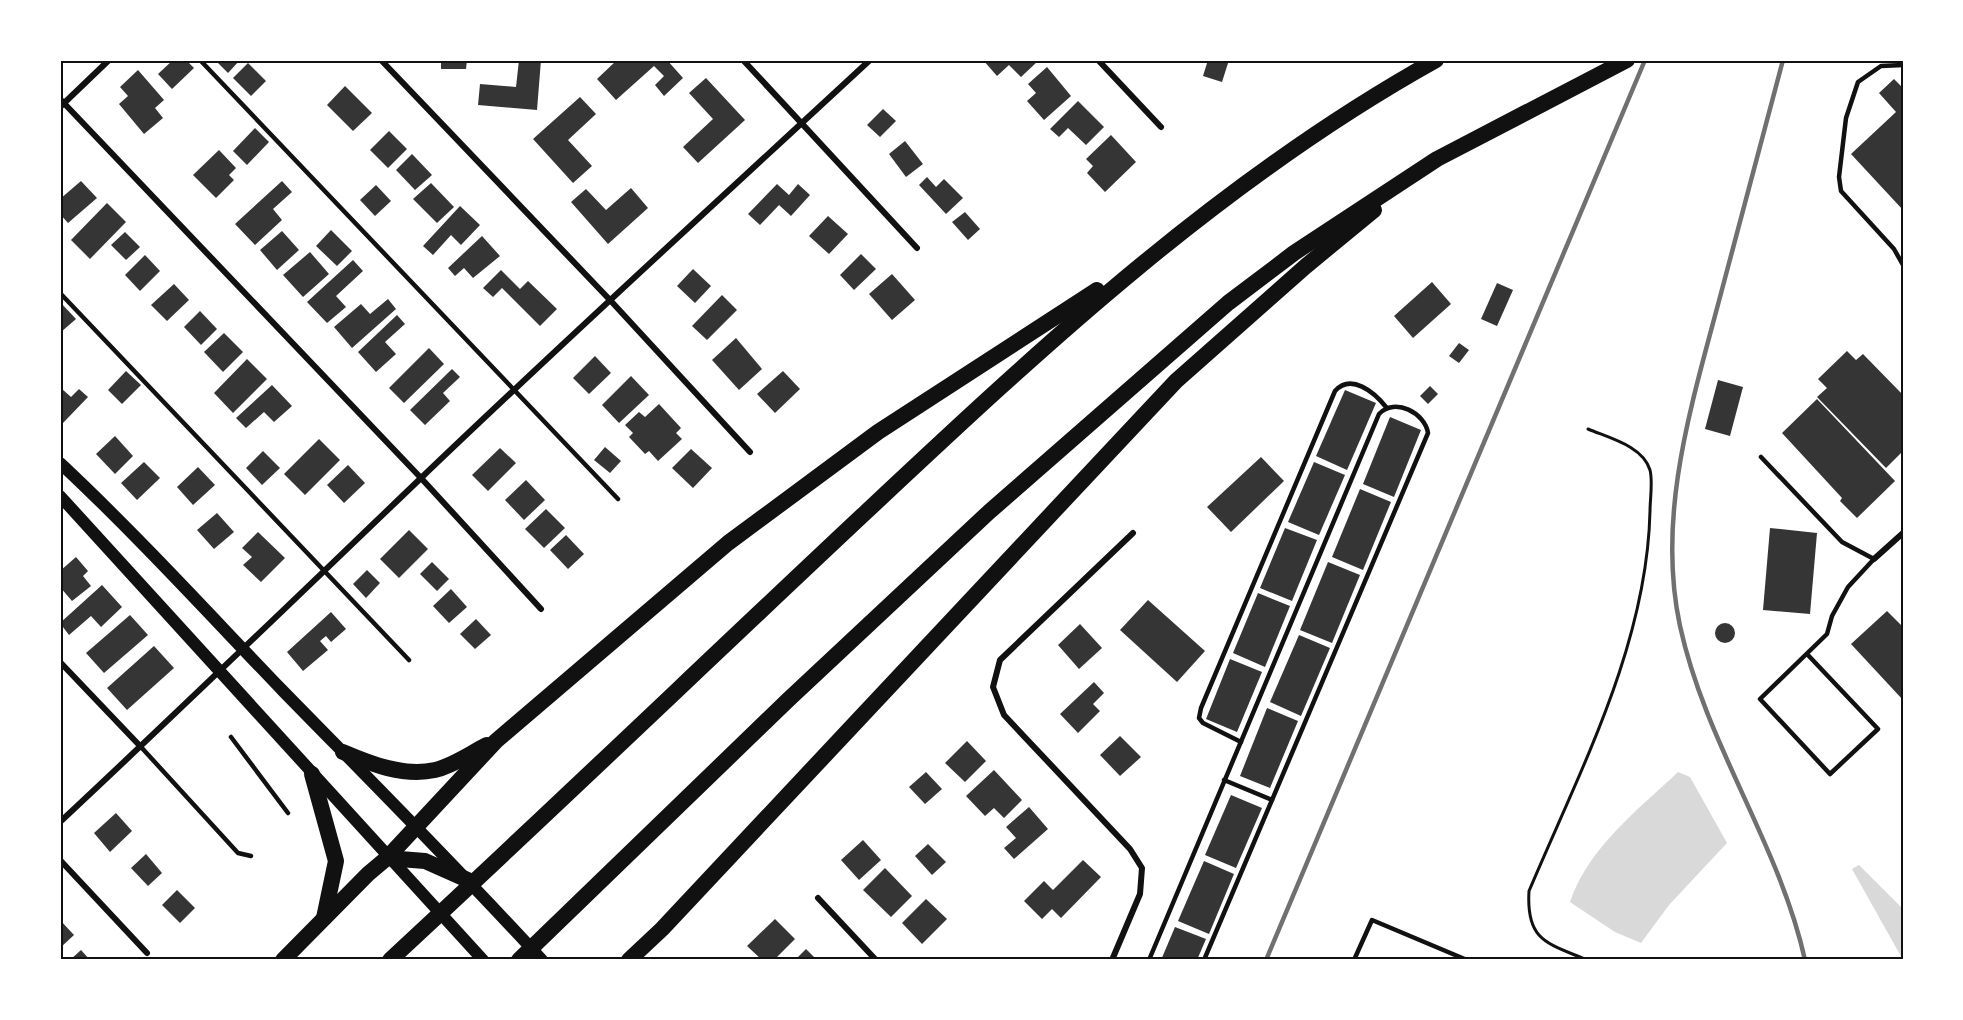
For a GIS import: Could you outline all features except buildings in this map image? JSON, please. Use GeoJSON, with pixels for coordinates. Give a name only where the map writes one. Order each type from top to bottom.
{"type":"FeatureCollection","features":[{"type":"Feature","properties":{"kind":"highway"},"geometry":{"type":"LineString","coordinates":[[390,960],[1013,374],[1151,256],[1267,165],[1316,132],[1436,60]]}},
{"type":"Feature","properties":{"kind":"highway"},"geometry":{"type":"LineString","coordinates":[[519,960],[788,700],[954,545],[1228,303],[1294,253],[1437,159],[1627,60]]}},
{"type":"Feature","properties":{"kind":"highway"},"geometry":{"type":"LineString","coordinates":[[629,960],[662,929],[1176,381],[1306,266],[1437,159]]}},
{"type":"Feature","properties":{"kind":"highway"},"geometry":{"type":"LineString","coordinates":[[283,960],[387,858],[496,741],[728,543],[878,432],[1151,256]]}},
{"type":"Feature","properties":{"kind":"highway"},"geometry":{"type":"LineString","coordinates":[[343,752],[373,765],[410,772],[436,770],[496,741]]}},
{"type":"Feature","properties":{"kind":"highway"},"geometry":{"type":"LineString","coordinates":[[312,774],[336,861],[324,918]]}},
{"type":"Feature","properties":{"kind":"highway"},"geometry":{"type":"LineString","coordinates":[[387,858],[425,861],[470,880]]}},
{"type":"Feature","properties":{"kind":"highway"},"geometry":{"type":"LineString","coordinates":[[646,960],[662,929]]}},
{"type":"Feature","properties":{"kind":"main road"},"geometry":{"type":"LineString","coordinates":[[60,463],[126,524],[244,651],[470,880],[542,960]]}},
{"type":"Feature","properties":{"kind":"main road"},"geometry":{"type":"LineString","coordinates":[[60,496],[219,674],[483,960]]}},
{"type":"Feature","properties":{"kind":"street"},"geometry":{"type":"LineString","coordinates":[[110,60],[61,103],[421,478],[541,609]]}},
{"type":"Feature","properties":{"kind":"street"},"geometry":{"type":"LineString","coordinates":[[381,60],[610,300],[750,453]]}},
{"type":"Feature","properties":{"kind":"street"},"geometry":{"type":"LineString","coordinates":[[743,60],[917,248]]}},
{"type":"Feature","properties":{"kind":"street"},"geometry":{"type":"LineString","coordinates":[[60,822],[244,651],[514,390],[870,60]]}},
{"type":"Feature","properties":{"kind":"street"},"geometry":{"type":"LineString","coordinates":[[1098,60],[1161,127]]}},
{"type":"Feature","properties":{"kind":"street"},"geometry":{"type":"LineString","coordinates":[[1112,960],[1140,894],[1142,868],[1130,849],[1004,714],[993,687],[1000,660],[1133,533]]}},
{"type":"Feature","properties":{"kind":"street"},"geometry":{"type":"LineString","coordinates":[[1874,559],[1903,533]]}},
{"type":"Feature","properties":{"kind":"street"},"geometry":{"type":"LineString","coordinates":[[60,662],[141,747]]}},
{"type":"Feature","properties":{"kind":"street"},"geometry":{"type":"LineString","coordinates":[[60,860],[147,953]]}},
{"type":"Feature","properties":{"kind":"street"},"geometry":{"type":"LineString","coordinates":[[818,898],[876,960]]}},
{"type":"Feature","properties":{"kind":"lane"},"geometry":{"type":"LineString","coordinates":[[200,60],[618,499]]}},
{"type":"Feature","properties":{"kind":"lane"},"geometry":{"type":"LineString","coordinates":[[1903,65],[1881,66],[1858,82],[1846,118],[1839,177],[1841,191],[1894,249],[1903,265]]}},
{"type":"Feature","properties":{"kind":"lane"},"geometry":{"type":"LineString","coordinates":[[60,293],[410,660]]}},
{"type":"Feature","properties":{"kind":"lane"},"geometry":{"type":"LineString","coordinates":[[1240,742],[1203,723],[1199,718],[1201,708],[1335,391],[1341,384],[1350,382],[1364,387],[1386,407]]}},
{"type":"Feature","properties":{"kind":"lane"},"geometry":{"type":"LineString","coordinates":[[1149,960],[1380,414],[1386,407],[1394,406],[1416,413],[1426,423],[1428,433],[1204,960]]}},
{"type":"Feature","properties":{"kind":"lane"},"geometry":{"type":"LineString","coordinates":[[1761,457],[1842,542],[1874,559],[1848,587],[1832,616],[1827,634],[1760,699],[1830,774],[1878,729],[1807,654]]}},
{"type":"Feature","properties":{"kind":"lane"},"geometry":{"type":"LineString","coordinates":[[231,737],[288,813]]}},
{"type":"Feature","properties":{"kind":"lane"},"geometry":{"type":"LineString","coordinates":[[141,747],[238,853],[251,856]]}},
{"type":"Feature","properties":{"kind":"lane"},"geometry":{"type":"LineString","coordinates":[[1224,780],[1272,800]]}},
{"type":"Feature","properties":{"kind":"lane"},"geometry":{"type":"LineString","coordinates":[[1354,960],[1372,920],[1467,960]]}},
{"type":"Feature","properties":{"kind":"path"},"geometry":{"type":"LineString","coordinates":[[1587,960],[1554,946],[1535,933],[1528,914],[1529,891],[1609,699],[1631,634],[1644,582],[1650,471],[1640,452],[1588,429]]}},
{"type":"Feature","properties":{"kind":"shaded area"},"geometry":{"type":"Polygon","coordinates":[[[1678,772],[1690,777],[1727,843],[1669,905],[1641,943],[1615,932],[1570,902],[1578,882],[1602,847],[1678,772]]]}},
{"type":"Feature","properties":{"kind":"shaded area"},"geometry":{"type":"Polygon","coordinates":[[[1859,865],[1903,909],[1903,960],[1852,869],[1859,865]]]}},
{"type":"Feature","properties":{"kind":"railway"},"geometry":{"type":"LineString","coordinates":[[1266,960],[1645,60]]}},
{"type":"Feature","properties":{"kind":"railway"},"geometry":{"type":"LineString","coordinates":[[1783,60],[1689,418],[1675,501],[1672,543],[1674,584],[1680,626],[1692,670],[1724,753],[1778,875],[1805,960]]}}]}
